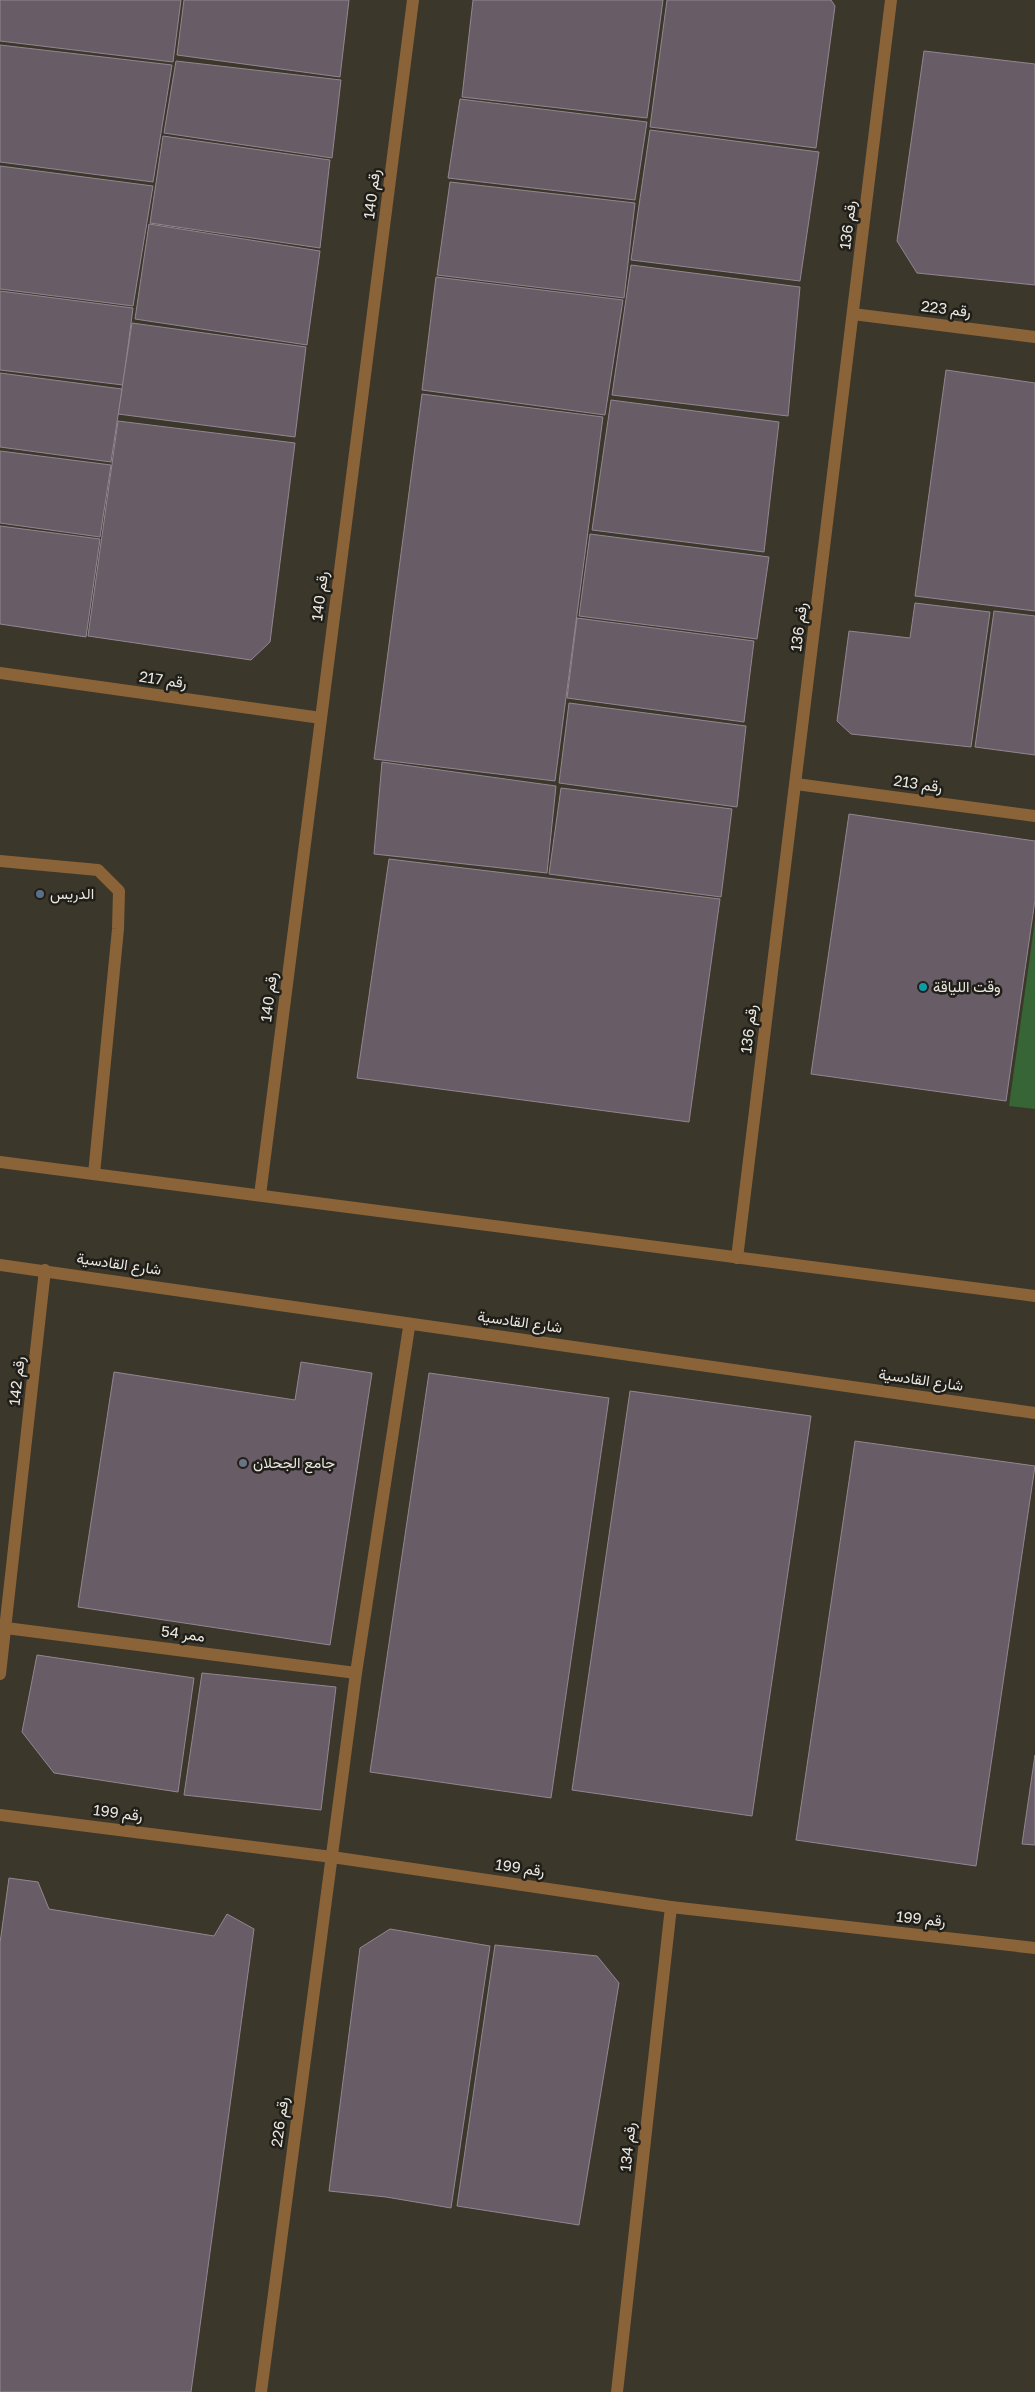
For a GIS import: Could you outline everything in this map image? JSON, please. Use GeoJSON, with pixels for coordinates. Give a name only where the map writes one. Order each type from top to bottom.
{"type":"FeatureCollection","features":[{"type":"Feature","properties":{"kind":"street","name":"رقم 140"},"geometry":{"type":"LineString","coordinates":[[260,1195],[413,0]]}},
{"type":"Feature","properties":{"kind":"street","name":"رقم 136"},"geometry":{"type":"LineString","coordinates":[[737,1258],[891,0]]}},
{"type":"Feature","properties":{"kind":"street","name":"رقم 223"},"geometry":{"type":"LineString","coordinates":[[853,314],[1035,337]]}},
{"type":"Feature","properties":{"kind":"street","name":"رقم 217"},"geometry":{"type":"LineString","coordinates":[[0,674],[321,718]]}},
{"type":"Feature","properties":{"kind":"street","name":"رقم 213"},"geometry":{"type":"LineString","coordinates":[[796,784],[1035,816]]}},
{"type":"Feature","properties":{"kind":"street"},"geometry":{"type":"LineString","coordinates":[[0,861],[98,870],[119,891],[118,929],[94,1174]]}},
{"type":"Feature","properties":{"kind":"street"},"geometry":{"type":"LineString","coordinates":[[0,1162],[1035,1296]]}},
{"type":"Feature","properties":{"kind":"street","name":"شارع القادسية"},"geometry":{"type":"LineString","coordinates":[[0,1265],[1035,1412]]}},
{"type":"Feature","properties":{"kind":"street","name":"رقم 142"},"geometry":{"type":"LineString","coordinates":[[0,1674],[45,1270]]}},
{"type":"Feature","properties":{"kind":"street"},"geometry":{"type":"LineString","coordinates":[[332,1857],[356,1673],[409,1326]]}},
{"type":"Feature","properties":{"kind":"street","name":"ممر 54"},"geometry":{"type":"LineString","coordinates":[[6,1628],[356,1673]]}},
{"type":"Feature","properties":{"kind":"street","name":"رقم 199"},"geometry":{"type":"LineString","coordinates":[[0,1815],[332,1857],[671,1906],[1035,1948]]}},
{"type":"Feature","properties":{"kind":"street","name":"رقم 226"},"geometry":{"type":"LineString","coordinates":[[261,2392],[332,1857]]}},
{"type":"Feature","properties":{"kind":"street","name":"رقم 134"},"geometry":{"type":"LineString","coordinates":[[617,2392],[671,1906]]}},
{"type":"Feature","properties":{"kind":"green space"},"geometry":{"type":"Polygon","coordinates":[[[1035,920],[1035,1109],[1009,1106],[1035,920]]]}},
{"type":"Feature","properties":{"kind":"building"},"geometry":{"type":"Polygon","coordinates":[[[0,0],[181,0],[173,62],[0,41],[0,0]]]}},
{"type":"Feature","properties":{"kind":"building"},"geometry":{"type":"Polygon","coordinates":[[[184,0],[349,0],[340,77],[177,55],[184,0]]]}},
{"type":"Feature","properties":{"kind":"building"},"geometry":{"type":"Polygon","coordinates":[[[473,0],[663,0],[647,118],[462,97],[473,0]]]}},
{"type":"Feature","properties":{"kind":"building"},"geometry":{"type":"Polygon","coordinates":[[[667,0],[831,0],[835,6],[816,148],[650,127],[667,0]]]}},
{"type":"Feature","properties":{"kind":"building"},"geometry":{"type":"Polygon","coordinates":[[[0,45],[172,65],[153,182],[0,162],[0,45]]]}},
{"type":"Feature","properties":{"kind":"building"},"geometry":{"type":"Polygon","coordinates":[[[924,51],[1035,64],[1035,285],[917,273],[897,241],[924,51]]]}},
{"type":"Feature","properties":{"kind":"building"},"geometry":{"type":"Polygon","coordinates":[[[176,61],[341,80],[332,158],[164,133],[176,61]]]}},
{"type":"Feature","properties":{"kind":"building"},"geometry":{"type":"Polygon","coordinates":[[[460,99],[647,122],[635,200],[448,178],[460,99]]]}},
{"type":"Feature","properties":{"kind":"building"},"geometry":{"type":"Polygon","coordinates":[[[650,130],[819,152],[800,281],[631,260],[650,130]]]}},
{"type":"Feature","properties":{"kind":"building"},"geometry":{"type":"Polygon","coordinates":[[[163,136],[330,160],[320,248],[150,223],[163,136]]]}},
{"type":"Feature","properties":{"kind":"building"},"geometry":{"type":"Polygon","coordinates":[[[0,166],[153,186],[133,306],[0,289],[0,166]]]}},
{"type":"Feature","properties":{"kind":"building"},"geometry":{"type":"Polygon","coordinates":[[[450,182],[635,203],[624,298],[437,275],[450,182]]]}},
{"type":"Feature","properties":{"kind":"building"},"geometry":{"type":"Polygon","coordinates":[[[149,224],[320,251],[307,345],[135,319],[149,224]]]}},
{"type":"Feature","properties":{"kind":"building"},"geometry":{"type":"Polygon","coordinates":[[[631,265],[800,287],[788,416],[612,395],[631,265]]]}},
{"type":"Feature","properties":{"kind":"building"},"geometry":{"type":"Polygon","coordinates":[[[436,277],[623,300],[605,415],[422,390],[436,277]]]}},
{"type":"Feature","properties":{"kind":"building"},"geometry":{"type":"Polygon","coordinates":[[[0,291],[133,308],[123,385],[0,370],[0,291]]]}},
{"type":"Feature","properties":{"kind":"building"},"geometry":{"type":"Polygon","coordinates":[[[132,323],[306,347],[295,437],[118,414],[132,323]]]}},
{"type":"Feature","properties":{"kind":"building"},"geometry":{"type":"Polygon","coordinates":[[[946,370],[1035,383],[1035,611],[915,596],[946,370]]]}},
{"type":"Feature","properties":{"kind":"building"},"geometry":{"type":"Polygon","coordinates":[[[0,373],[122,389],[111,462],[0,447],[0,373]]]}},
{"type":"Feature","properties":{"kind":"building"},"geometry":{"type":"Polygon","coordinates":[[[422,394],[603,417],[555,781],[374,759],[422,394]]]}},
{"type":"Feature","properties":{"kind":"building"},"geometry":{"type":"Polygon","coordinates":[[[611,400],[779,422],[764,552],[592,530],[611,400]]]}},
{"type":"Feature","properties":{"kind":"building"},"geometry":{"type":"Polygon","coordinates":[[[118,421],[295,443],[270,642],[251,660],[88,636],[118,421]]]}},
{"type":"Feature","properties":{"kind":"building"},"geometry":{"type":"Polygon","coordinates":[[[0,451],[111,465],[100,537],[0,523],[0,451]]]}},
{"type":"Feature","properties":{"kind":"building"},"geometry":{"type":"Polygon","coordinates":[[[0,526],[100,539],[86,637],[0,624],[0,526]]]}},
{"type":"Feature","properties":{"kind":"building"},"geometry":{"type":"Polygon","coordinates":[[[590,534],[769,557],[757,639],[579,616],[590,534]]]}},
{"type":"Feature","properties":{"kind":"building"},"geometry":{"type":"Polygon","coordinates":[[[915,603],[990,612],[971,747],[851,734],[837,721],[849,631],[910,638],[915,603]]]}},
{"type":"Feature","properties":{"kind":"building"},"geometry":{"type":"Polygon","coordinates":[[[994,611],[1035,616],[1035,755],[975,747],[994,611]]]}},
{"type":"Feature","properties":{"kind":"building"},"geometry":{"type":"Polygon","coordinates":[[[577,618],[754,641],[744,722],[567,698],[577,618]]]}},
{"type":"Feature","properties":{"kind":"building"},"geometry":{"type":"Polygon","coordinates":[[[569,703],[746,726],[737,807],[559,783],[569,703]]]}},
{"type":"Feature","properties":{"kind":"building"},"geometry":{"type":"Polygon","coordinates":[[[382,762],[556,786],[547,873],[374,854],[382,762]]]}},
{"type":"Feature","properties":{"kind":"building"},"geometry":{"type":"Polygon","coordinates":[[[561,788],[732,809],[721,897],[549,874],[561,788]]]}},
{"type":"Feature","properties":{"kind":"building","name":"وقت اللياقة"},"geometry":{"type":"Polygon","coordinates":[[[849,814],[1035,841],[1035,900],[1006,1101],[811,1074],[849,814]]]}},
{"type":"Feature","properties":{"kind":"building"},"geometry":{"type":"Polygon","coordinates":[[[389,859],[720,899],[689,1122],[357,1078],[389,859]]]}},
{"type":"Feature","properties":{"kind":"building"},"geometry":{"type":"Polygon","coordinates":[[[301,1362],[372,1373],[330,1645],[78,1607],[114,1372],[295,1400],[301,1362]]]}},
{"type":"Feature","properties":{"kind":"building"},"geometry":{"type":"Polygon","coordinates":[[[429,1373],[609,1398],[551,1798],[370,1772],[429,1373]]]}},
{"type":"Feature","properties":{"kind":"building"},"geometry":{"type":"Polygon","coordinates":[[[630,1391],[811,1416],[752,1816],[572,1790],[630,1391]]]}},
{"type":"Feature","properties":{"kind":"building"},"geometry":{"type":"Polygon","coordinates":[[[855,1441],[1035,1466],[976,1866],[796,1840],[855,1441]]]}},
{"type":"Feature","properties":{"kind":"building"},"geometry":{"type":"Polygon","coordinates":[[[37,1655],[194,1678],[178,1792],[54,1773],[22,1732],[37,1655]]]}},
{"type":"Feature","properties":{"kind":"building"},"geometry":{"type":"Polygon","coordinates":[[[202,1673],[336,1687],[321,1810],[184,1795],[202,1673]]]}},
{"type":"Feature","properties":{"kind":"building"},"geometry":{"type":"Polygon","coordinates":[[[1035,1755],[1035,1845],[1022,1844],[1035,1755]]]}},
{"type":"Feature","properties":{"kind":"building"},"geometry":{"type":"Polygon","coordinates":[[[9,1878],[38,1882],[49,1909],[214,1936],[227,1914],[254,1929],[191,2392],[0,2392],[0,1943],[9,1878]]]}},
{"type":"Feature","properties":{"kind":"building"},"geometry":{"type":"Polygon","coordinates":[[[390,1929],[490,1946],[451,2208],[386,2197],[329,2191],[360,1948],[390,1929]]]}},
{"type":"Feature","properties":{"kind":"building"},"geometry":{"type":"Polygon","coordinates":[[[495,1945],[597,1956],[619,1983],[579,2225],[457,2206],[495,1945]]]}},
{"type":"Feature","properties":{"kind":"place","name":"الدريس"},"geometry":{"type":"Point","coordinates":[40,894]}},
{"type":"Feature","properties":{"kind":"place","name":"وقت اللياقة"},"geometry":{"type":"Point","coordinates":[923,987]}},
{"type":"Feature","properties":{"kind":"place","name":"جامع الجحلان"},"geometry":{"type":"Point","coordinates":[243,1463]}}]}
